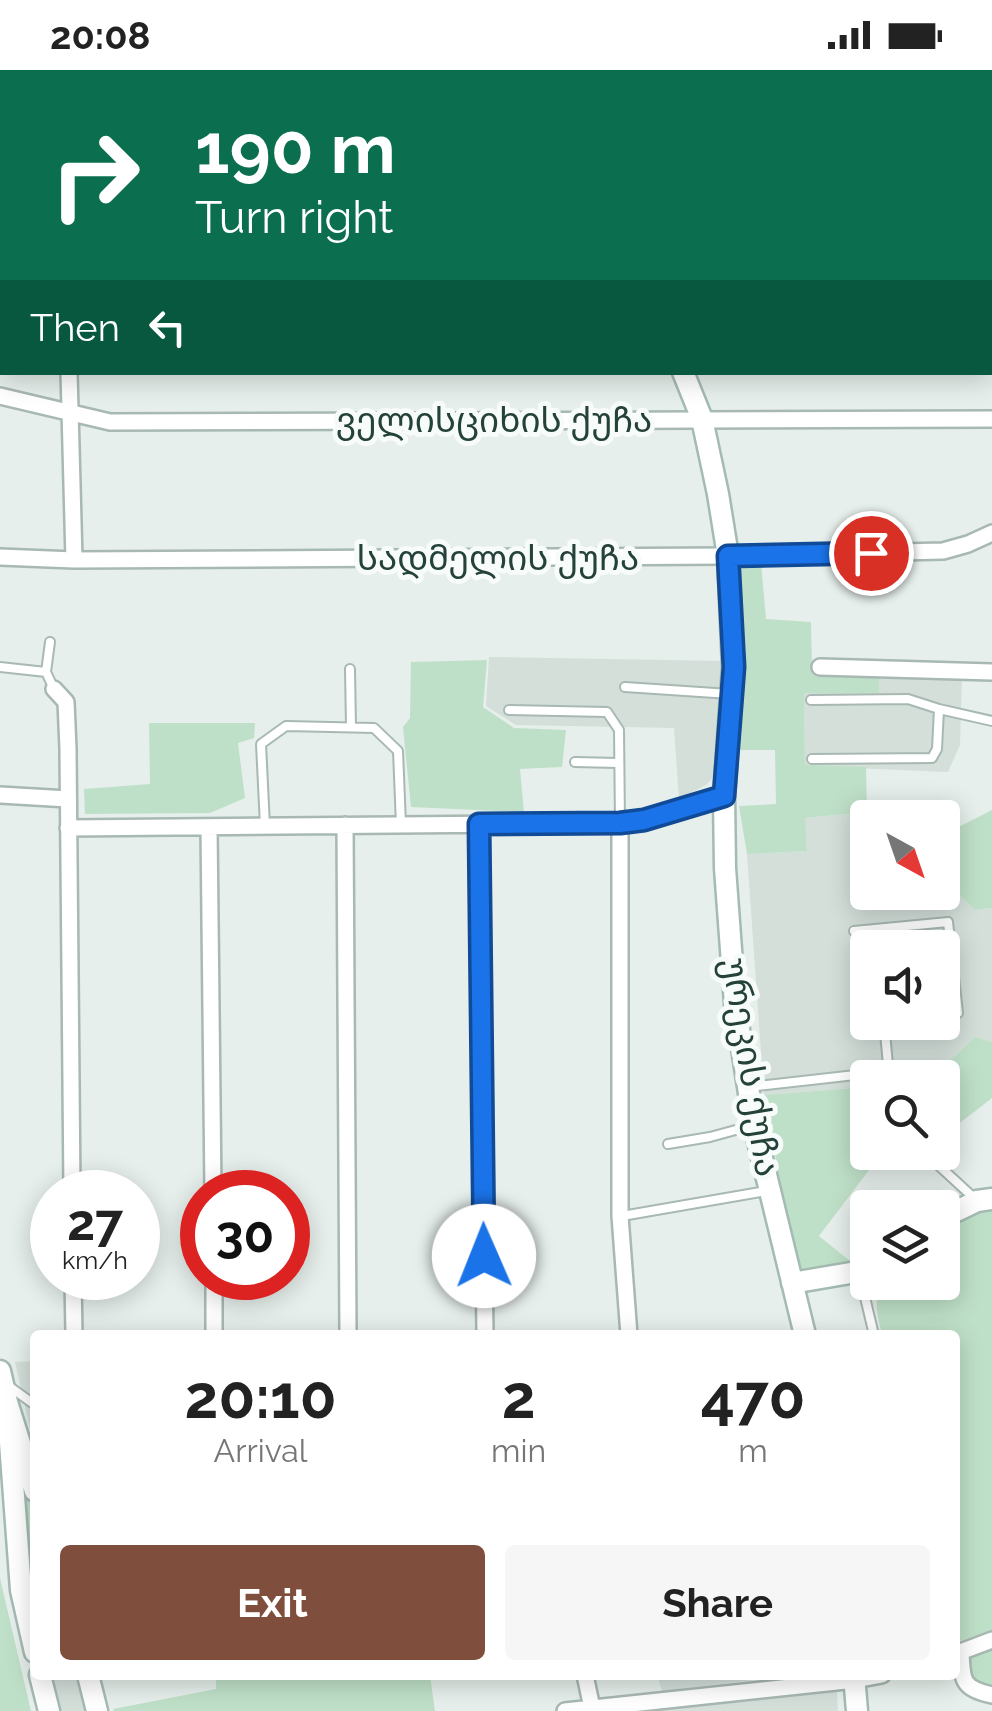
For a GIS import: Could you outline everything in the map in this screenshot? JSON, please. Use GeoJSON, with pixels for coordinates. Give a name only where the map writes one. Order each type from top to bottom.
{"type":"FeatureCollection","features":[{"type":"Feature","properties":{"kind":"street"},"geometry":{"type":"LineString","coordinates":[[69,375],[74,560]]}},
{"type":"Feature","properties":{"kind":"street","name":"ურეკის ქუჩა"},"geometry":{"type":"LineString","coordinates":[[684,375],[702,420],[728,556],[734,667],[724,796],[725,868],[734,984],[754,1126],[804,1330]]}},
{"type":"Feature","properties":{"kind":"street","name":"ველისციხის ქუჩა"},"geometry":{"type":"LineString","coordinates":[[0,396],[110,422],[992,419]]}},
{"type":"Feature","properties":{"kind":"street","name":"სადმელის ქუჩა"},"geometry":{"type":"LineString","coordinates":[[0,557],[74,560],[728,556],[943,551],[992,533]]}},
{"type":"Feature","properties":{"kind":"street"},"geometry":{"type":"LineString","coordinates":[[820,667],[992,672]]}},
{"type":"Feature","properties":{"kind":"street"},"geometry":{"type":"LineString","coordinates":[[54,688],[66,702],[72,1170]]}},
{"type":"Feature","properties":{"kind":"street"},"geometry":{"type":"LineString","coordinates":[[0,796],[68,799]]}},
{"type":"Feature","properties":{"kind":"street"},"geometry":{"type":"LineString","coordinates":[[68,828],[620,823],[644,820],[724,796]]}},
{"type":"Feature","properties":{"kind":"street"},"geometry":{"type":"LineString","coordinates":[[620,823],[620,1216],[629,1330]]}},
{"type":"Feature","properties":{"kind":"street"},"geometry":{"type":"LineString","coordinates":[[479,824],[486,1330]]}},
{"type":"Feature","properties":{"kind":"street"},"geometry":{"type":"LineString","coordinates":[[209,826],[213,1170]]}},
{"type":"Feature","properties":{"kind":"street"},"geometry":{"type":"LineString","coordinates":[[344,826],[348,1330]]}},
{"type":"Feature","properties":{"kind":"street"},"geometry":{"type":"LineString","coordinates":[[960,1210],[985,1200]]}},
{"type":"Feature","properties":{"kind":"street"},"geometry":{"type":"LineString","coordinates":[[792,1283],[850,1273]]}},
{"type":"Feature","properties":{"kind":"street"},"geometry":{"type":"LineString","coordinates":[[74,1300],[74,1330]]}},
{"type":"Feature","properties":{"kind":"street"},"geometry":{"type":"LineString","coordinates":[[214,1300],[214,1330]]}},
{"type":"Feature","properties":{"kind":"street"},"geometry":{"type":"LineString","coordinates":[[3,1385],[30,1474]]}},
{"type":"Feature","properties":{"kind":"street"},"geometry":{"type":"LineString","coordinates":[[3,1385],[21,1590],[30,1630]]}},
{"type":"Feature","properties":{"kind":"street"},"geometry":{"type":"LineString","coordinates":[[960,1652],[992,1640]]}},
{"type":"Feature","properties":{"kind":"street"},"geometry":{"type":"LineString","coordinates":[[960,1664],[966,1686],[992,1695]]}},
{"type":"Feature","properties":{"kind":"street"},"geometry":{"type":"LineString","coordinates":[[41,1680],[49,1711]]}},
{"type":"Feature","properties":{"kind":"street"},"geometry":{"type":"LineString","coordinates":[[89,1680],[97,1711]]}},
{"type":"Feature","properties":{"kind":"street"},"geometry":{"type":"LineString","coordinates":[[586,1680],[592,1708]]}},
{"type":"Feature","properties":{"kind":"street"},"geometry":{"type":"LineString","coordinates":[[565,1711],[634,1707],[840,1680]]}},
{"type":"Feature","properties":{"kind":"street"},"geometry":{"type":"LineString","coordinates":[[855,1680],[857,1711]]}},
{"type":"Feature","properties":{"kind":"lane"},"geometry":{"type":"LineString","coordinates":[[50,642],[46,672],[54,688]]}},
{"type":"Feature","properties":{"kind":"lane"},"geometry":{"type":"LineString","coordinates":[[0,667],[46,672]]}},
{"type":"Feature","properties":{"kind":"lane"},"geometry":{"type":"LineString","coordinates":[[350,670],[351,727]]}},
{"type":"Feature","properties":{"kind":"lane"},"geometry":{"type":"LineString","coordinates":[[625,687],[730,694]]}},
{"type":"Feature","properties":{"kind":"lane"},"geometry":{"type":"LineString","coordinates":[[811,700],[908,699],[992,722]]}},
{"type":"Feature","properties":{"kind":"lane"},"geometry":{"type":"LineString","coordinates":[[812,759],[932,758],[937,749],[939,709]]}},
{"type":"Feature","properties":{"kind":"lane"},"geometry":{"type":"LineString","coordinates":[[509,710],[607,712],[619,730],[620,823]]}},
{"type":"Feature","properties":{"kind":"lane"},"geometry":{"type":"LineString","coordinates":[[265,826],[260,744],[286,726],[374,728],[398,752],[401,825]]}},
{"type":"Feature","properties":{"kind":"lane"},"geometry":{"type":"LineString","coordinates":[[575,762],[618,763]]}},
{"type":"Feature","properties":{"kind":"lane"},"geometry":{"type":"LineString","coordinates":[[873,930],[948,922],[949,930]]}},
{"type":"Feature","properties":{"kind":"lane"},"geometry":{"type":"LineString","coordinates":[[748,1087],[882,1072],[888,1065],[886,1040]]}},
{"type":"Feature","properties":{"kind":"lane"},"geometry":{"type":"LineString","coordinates":[[668,1144],[754,1126]]}},
{"type":"Feature","properties":{"kind":"lane"},"geometry":{"type":"LineString","coordinates":[[947,1170],[985,1200]]}},
{"type":"Feature","properties":{"kind":"lane"},"geometry":{"type":"LineString","coordinates":[[620,1216],[770,1191]]}},
{"type":"Feature","properties":{"kind":"lane"},"geometry":{"type":"LineString","coordinates":[[868,1300],[873,1330]]}},
{"type":"Feature","properties":{"kind":"lane"},"geometry":{"type":"LineString","coordinates":[[3,1385],[30,1401]]}},
{"type":"Feature","properties":{"kind":"shaded area"},"geometry":{"type":"Polygon","coordinates":[[[489,657],[723,661],[714,776],[706,785],[679,799],[674,728],[516,725],[486,706],[489,657]]]}},
{"type":"Feature","properties":{"kind":"shaded area"},"geometry":{"type":"Polygon","coordinates":[[[879,673],[962,676],[960,745],[948,772],[805,766],[804,692],[879,693],[879,673]]]}},
{"type":"Feature","properties":{"kind":"shaded area"},"geometry":{"type":"Polygon","coordinates":[[[850,814],[850,910],[960,910],[960,896],[975,910],[992,908],[992,1042],[975,1037],[951,1060],[850,1060],[850,1088],[764,1095],[747,854],[807,851],[804,818],[850,814]]]}},
{"type":"Feature","properties":{"kind":"shaded area"},"geometry":{"type":"Polygon","coordinates":[[[30,1361],[30,1428],[15,1362],[30,1361]]]}},
{"type":"Feature","properties":{"kind":"shaded area"},"geometry":{"type":"Polygon","coordinates":[[[51,1680],[78,1680],[87,1711],[60,1711],[51,1680]]]}},
{"type":"Feature","properties":{"kind":"shaded area"},"geometry":{"type":"Polygon","coordinates":[[[659,1680],[753,1680],[662,1691],[659,1680]]]}},
{"type":"Feature","properties":{"kind":"shaded area"},"geometry":{"type":"Polygon","coordinates":[[[837,1691],[838,1711],[642,1711],[837,1691]]]}},
{"type":"Feature","properties":{"kind":"green space"},"geometry":{"type":"Polygon","coordinates":[[[761,563],[766,619],[811,622],[812,670],[879,673],[879,693],[804,693],[805,765],[866,767],[867,800],[850,800],[850,814],[805,818],[807,851],[747,854],[739,806],[776,804],[775,750],[739,750],[743,663],[739,564],[761,563]]]}},
{"type":"Feature","properties":{"kind":"green space"},"geometry":{"type":"Polygon","coordinates":[[[487,660],[483,707],[514,728],[566,730],[562,767],[520,769],[524,812],[411,807],[403,727],[410,718],[411,662],[487,660]]]}},
{"type":"Feature","properties":{"kind":"green space"},"geometry":{"type":"Polygon","coordinates":[[[149,723],[255,723],[254,738],[238,743],[245,798],[210,813],[85,814],[84,789],[150,784],[149,723]]]}},
{"type":"Feature","properties":{"kind":"green space"},"geometry":{"type":"Polygon","coordinates":[[[992,810],[992,908],[975,910],[960,896],[960,826],[992,810]]]}},
{"type":"Feature","properties":{"kind":"green space"},"geometry":{"type":"Polygon","coordinates":[[[975,1037],[992,1042],[992,1098],[960,1123],[960,1060],[951,1060],[975,1037]]]}},
{"type":"Feature","properties":{"kind":"green space"},"geometry":{"type":"Polygon","coordinates":[[[850,1088],[850,1170],[869,1170],[850,1190],[819,1236],[850,1261],[850,1266],[798,1279],[764,1095],[850,1088]]]}},
{"type":"Feature","properties":{"kind":"green space"},"geometry":{"type":"Polygon","coordinates":[[[992,1210],[992,1630],[960,1641],[960,1330],[881,1330],[877,1301],[960,1300],[960,1220],[992,1210]]]}},
{"type":"Feature","properties":{"kind":"green space"},"geometry":{"type":"Polygon","coordinates":[[[15,1442],[30,1500],[29,1593],[15,1442]]]}},
{"type":"Feature","properties":{"kind":"green space"},"geometry":{"type":"Polygon","coordinates":[[[0,1578],[31,1711],[0,1711],[0,1578]]]}},
{"type":"Feature","properties":{"kind":"green space"},"geometry":{"type":"Polygon","coordinates":[[[992,1648],[992,1687],[974,1684],[966,1668],[971,1656],[992,1648]]]}},
{"type":"Feature","properties":{"kind":"green space"},"geometry":{"type":"Polygon","coordinates":[[[216,1680],[431,1680],[435,1711],[113,1709],[216,1689],[216,1680]]]}},
{"type":"Feature","properties":{"kind":"route"},"geometry":{"type":"LineString","coordinates":[[484,1256],[479,824],[620,823],[644,820],[724,796],[734,667],[728,556],[871,553]]}}]}
